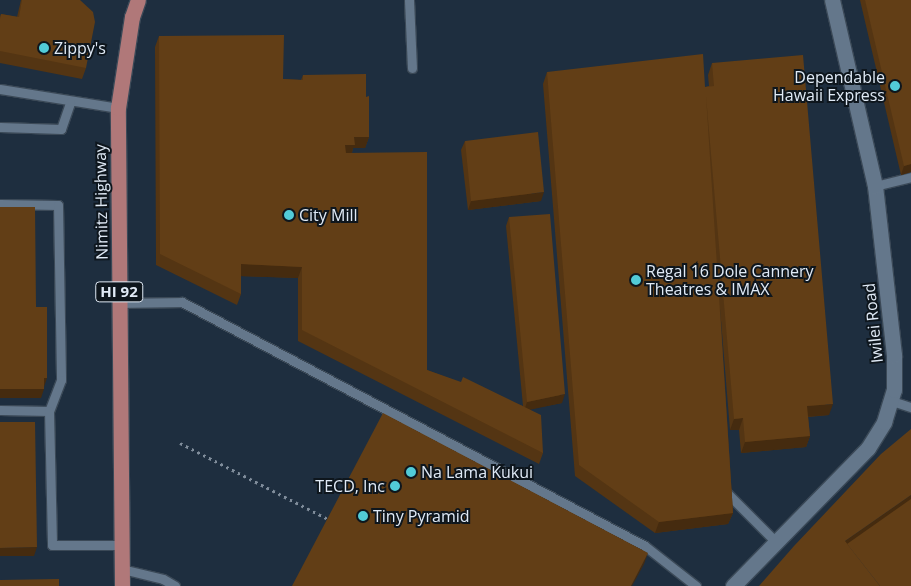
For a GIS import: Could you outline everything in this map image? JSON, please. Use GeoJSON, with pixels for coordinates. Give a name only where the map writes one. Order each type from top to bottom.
{"type":"FeatureCollection","features":[{"type":"Feature","properties":{"kind":"main road","name":"Nimitz Highway"},"geometry":{"type":"LineString","coordinates":[[122,586],[118,108],[132,17],[138,0]]}},
{"type":"Feature","properties":{"kind":"street","name":"Iwilei Road"},"geometry":{"type":"LineString","coordinates":[[733,586],[868,448],[884,422],[892,401],[895,364],[875,186],[832,0]]}},
{"type":"Feature","properties":{"kind":"lane"},"geometry":{"type":"LineString","coordinates":[[409,0],[412,68]]}},
{"type":"Feature","properties":{"kind":"lane"},"geometry":{"type":"LineString","coordinates":[[0,90],[70,103],[118,108]]}},
{"type":"Feature","properties":{"kind":"lane"},"geometry":{"type":"LineString","coordinates":[[0,127],[61,129],[70,103]]}},
{"type":"Feature","properties":{"kind":"lane"},"geometry":{"type":"LineString","coordinates":[[875,186],[911,177]]}},
{"type":"Feature","properties":{"kind":"lane"},"geometry":{"type":"LineString","coordinates":[[0,204],[58,204],[61,380],[49,411],[52,545],[121,545]]}},
{"type":"Feature","properties":{"kind":"lane"},"geometry":{"type":"LineString","coordinates":[[119,303],[182,302],[644,546],[696,586]]}},
{"type":"Feature","properties":{"kind":"lane"},"geometry":{"type":"LineString","coordinates":[[892,401],[911,406]]}},
{"type":"Feature","properties":{"kind":"lane"},"geometry":{"type":"LineString","coordinates":[[0,410],[49,411]]}},
{"type":"Feature","properties":{"kind":"lane"},"geometry":{"type":"LineString","coordinates":[[726,492],[776,542]]}},
{"type":"Feature","properties":{"kind":"lane"},"geometry":{"type":"LineString","coordinates":[[122,569],[163,579],[175,586]]}},
{"type":"Feature","properties":{"kind":"path"},"geometry":{"type":"LineString","coordinates":[[180,443],[337,524]]}},
{"type":"Feature","properties":{"kind":"building","name":"Zippy's"},"geometry":{"type":"Polygon","coordinates":[[[22,0],[80,0],[93,12],[95,22],[86,68],[0,51],[1,14],[19,17],[22,0]]]}},
{"type":"Feature","properties":{"kind":"building","name":"Dependable Hawaii Express"},"geometry":{"type":"Polygon","coordinates":[[[865,0],[911,0],[911,164],[904,166],[865,0]]]}},
{"type":"Feature","properties":{"kind":"building","name":"City Mill"},"geometry":{"type":"Polygon","coordinates":[[[284,35],[283,79],[303,80],[303,75],[366,74],[366,97],[369,96],[369,137],[354,137],[355,145],[345,145],[346,153],[427,152],[427,370],[461,382],[463,377],[541,415],[543,453],[302,330],[302,267],[241,264],[241,294],[160,254],[159,36],[284,35]]]}},
{"type":"Feature","properties":{"kind":"building","name":"Regal 16 Dole Cannery Theatres & IMAX"},"geometry":{"type":"Polygon","coordinates":[[[703,54],[705,87],[714,86],[712,63],[803,55],[833,404],[807,406],[810,436],[745,442],[743,418],[734,419],[706,96],[733,513],[659,522],[579,465],[547,72],[703,54]]]}},
{"type":"Feature","properties":{"kind":"building"},"geometry":{"type":"Polygon","coordinates":[[[538,132],[544,192],[471,201],[465,141],[538,132]]]}},
{"type":"Feature","properties":{"kind":"building"},"geometry":{"type":"Polygon","coordinates":[[[0,207],[35,207],[36,307],[47,307],[47,378],[44,378],[44,389],[0,389],[0,207]]]}},
{"type":"Feature","properties":{"kind":"building"},"geometry":{"type":"Polygon","coordinates":[[[550,214],[565,394],[527,402],[509,217],[550,214]]]}},
{"type":"Feature","properties":{"kind":"building","name":"Na Lama Kukui"},"geometry":{"type":"Polygon","coordinates":[[[383,413],[648,553],[631,586],[292,586],[383,413]]]}},
{"type":"Feature","properties":{"kind":"building"},"geometry":{"type":"Polygon","coordinates":[[[0,422],[35,422],[37,547],[0,548],[0,422]]]}},
{"type":"Feature","properties":{"kind":"building"},"geometry":{"type":"Polygon","coordinates":[[[911,429],[911,495],[845,541],[880,586],[759,586],[881,454],[911,429]]]}},
{"type":"Feature","properties":{"kind":"building"},"geometry":{"type":"Polygon","coordinates":[[[911,499],[911,586],[880,586],[847,544],[911,499]]]}},
{"type":"Feature","properties":{"kind":"building"},"geometry":{"type":"Polygon","coordinates":[[[59,579],[59,586],[0,586],[0,580],[59,579]]]}},
{"type":"Feature","properties":{"kind":"place","name":"Zippy's"},"geometry":{"type":"Point","coordinates":[44,48]}},
{"type":"Feature","properties":{"kind":"place","name":"Dependable Hawaii Express"},"geometry":{"type":"Point","coordinates":[895,86]}},
{"type":"Feature","properties":{"kind":"place","name":"City Mill"},"geometry":{"type":"Point","coordinates":[289,215]}},
{"type":"Feature","properties":{"kind":"place","name":"Regal 16 Dole Cannery Theatres & IMAX"},"geometry":{"type":"Point","coordinates":[636,280]}},
{"type":"Feature","properties":{"kind":"place","name":"Na Lama Kukui"},"geometry":{"type":"Point","coordinates":[411,472]}},
{"type":"Feature","properties":{"kind":"place","name":"TECD, Inc"},"geometry":{"type":"Point","coordinates":[395,486]}},
{"type":"Feature","properties":{"kind":"place","name":"Tiny Pyramid"},"geometry":{"type":"Point","coordinates":[363,516]}}]}
